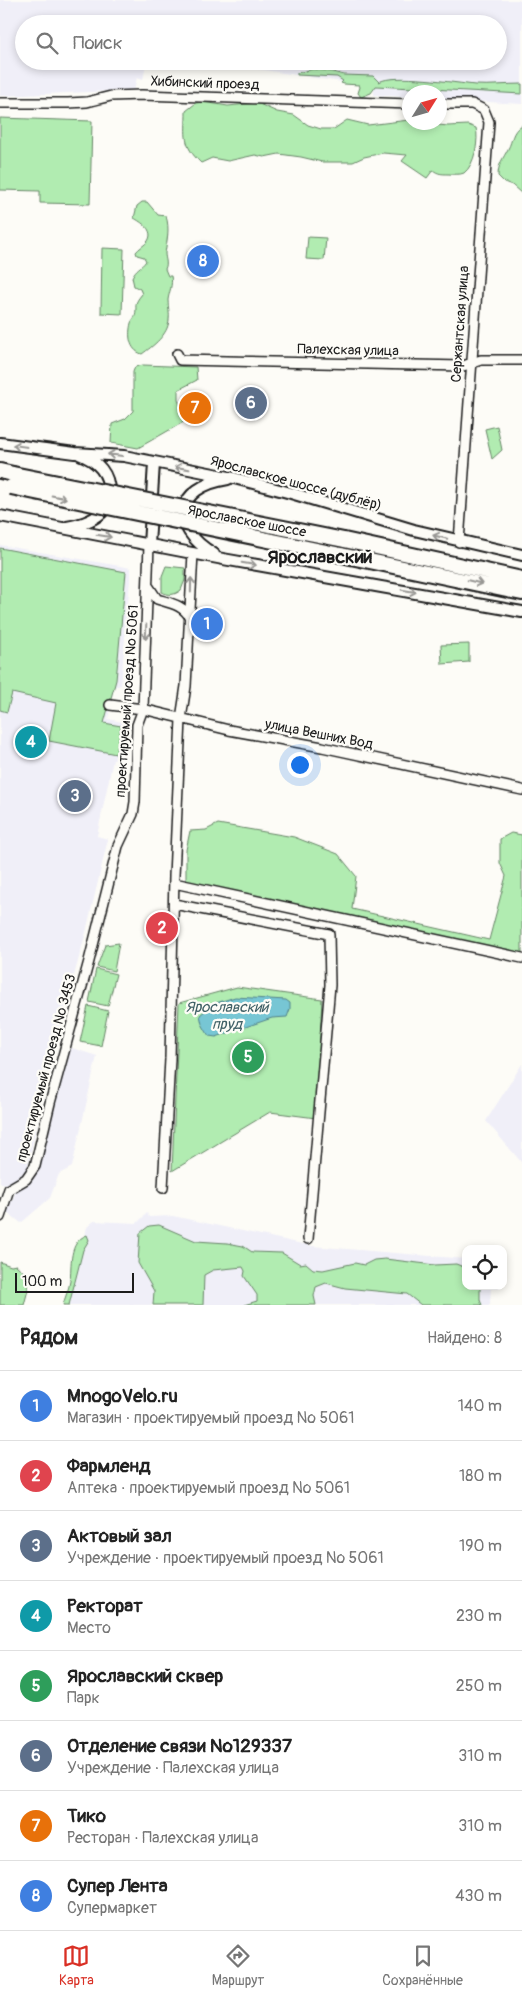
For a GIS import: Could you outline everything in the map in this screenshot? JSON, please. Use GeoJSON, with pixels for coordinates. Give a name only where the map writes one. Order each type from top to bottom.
{"type":"FeatureCollection","features":[{"type":"Feature","properties":{"kind":"main road","name":"Ярославское шоссе"},"geometry":{"type":"LineString","coordinates":[[7,472],[344,540],[522,579]]}},
{"type":"Feature","properties":{"kind":"main road","name":"Ярославское шоссе"},"geometry":{"type":"LineString","coordinates":[[5,486],[522,593]]}},
{"type":"Feature","properties":{"kind":"street","name":"Хибинский проезд"},"geometry":{"type":"LineString","coordinates":[[0,103],[87,102],[111,96],[142,95],[402,104]]}},
{"type":"Feature","properties":{"kind":"street","name":"Сержантская улица"},"geometry":{"type":"LineString","coordinates":[[447,104],[472,104],[484,110],[489,122],[459,542]]}},
{"type":"Feature","properties":{"kind":"street","name":"Палехская улица"},"geometry":{"type":"LineString","coordinates":[[177,354],[180,360],[463,366],[481,360],[522,360]]}},
{"type":"Feature","properties":{"kind":"street","name":"Ярославское шоссе (дублёр)"},"geometry":{"type":"LineString","coordinates":[[0,443],[75,453],[124,456],[234,478],[414,530],[459,542],[522,555]]}},
{"type":"Feature","properties":{"kind":"street"},"geometry":{"type":"LineString","coordinates":[[58,528],[69,527],[92,519],[105,509],[108,501],[109,487],[103,470],[95,462],[75,453]]}},
{"type":"Feature","properties":{"kind":"street"},"geometry":{"type":"LineString","coordinates":[[149,545],[154,463]]}},
{"type":"Feature","properties":{"kind":"street"},"geometry":{"type":"LineString","coordinates":[[223,559],[199,544],[185,527],[182,516],[184,507],[192,495],[202,487],[215,481],[234,478]]}},
{"type":"Feature","properties":{"kind":"street"},"geometry":{"type":"LineString","coordinates":[[0,516],[223,559],[522,612]]}},
{"type":"Feature","properties":{"kind":"street","name":"проектируемый проезд № 5061"},"geometry":{"type":"LineString","coordinates":[[101,913],[118,846],[133,814],[135,802],[137,725],[144,709],[149,545]]}},
{"type":"Feature","properties":{"kind":"street"},"geometry":{"type":"LineString","coordinates":[[163,1188],[170,1059],[170,1003],[181,719],[186,686],[193,553]]}},
{"type":"Feature","properties":{"kind":"street"},"geometry":{"type":"LineString","coordinates":[[148,583],[157,599],[180,607],[187,612],[190,618]]}},
{"type":"Feature","properties":{"kind":"street","name":"улица Вешних Вод"},"geometry":{"type":"LineString","coordinates":[[110,705],[144,709],[181,719],[522,790]]}},
{"type":"Feature","properties":{"kind":"street"},"geometry":{"type":"LineString","coordinates":[[174,883],[522,958]]}},
{"type":"Feature","properties":{"kind":"street"},"geometry":{"type":"LineString","coordinates":[[174,904],[329,934],[330,994],[308,1239]]}},
{"type":"Feature","properties":{"kind":"street","name":"проектируемый проезд № 3453"},"geometry":{"type":"LineString","coordinates":[[0,1217],[9,1189],[26,1178],[35,1166],[101,913]]}},
{"type":"Feature","properties":{"kind":"shaded area"},"geometry":{"type":"Polygon","coordinates":[[[0,0],[522,0],[522,104],[447,99],[447,85],[402,85],[402,97],[374,95],[374,87],[264,70],[507,70],[507,15],[15,15],[15,70],[145,70],[143,80],[137,78],[134,90],[0,96],[0,0]]]}},
{"type":"Feature","properties":{"kind":"shaded area"},"geometry":{"type":"Polygon","coordinates":[[[0,545],[131,568],[121,685],[114,687],[108,719],[127,723],[119,759],[113,760],[97,836],[108,839],[86,932],[50,1063],[26,1174],[15,1183],[9,1184],[0,1183],[0,545]]]}},
{"type":"Feature","properties":{"kind":"shaded area"},"geometry":{"type":"Polygon","coordinates":[[[69,1047],[97,1056],[72,1167],[59,1174],[50,1198],[21,1223],[7,1212],[16,1191],[36,1171],[69,1047]]]}},
{"type":"Feature","properties":{"kind":"shaded area"},"geometry":{"type":"Polygon","coordinates":[[[522,1064],[522,1163],[486,1121],[522,1064]]]}},
{"type":"Feature","properties":{"kind":"shaded area"},"geometry":{"type":"Polygon","coordinates":[[[147,1213],[149,1217],[173,1216],[312,1246],[462,1259],[462,1290],[491,1290],[490,1305],[68,1305],[87,1227],[94,1221],[137,1223],[147,1213]]]}},
{"type":"Feature","properties":{"kind":"green space"},"geometry":{"type":"Polygon","coordinates":[[[309,70],[321,70],[344,75],[373,76],[379,82],[386,79],[411,78],[475,85],[522,84],[522,94],[447,90],[447,85],[402,85],[402,87],[376,86],[371,93],[361,97],[358,93],[359,85],[341,83],[343,81],[337,77],[297,75],[297,73],[309,70]]]}},
{"type":"Feature","properties":{"kind":"green space"},"geometry":{"type":"Polygon","coordinates":[[[203,102],[228,106],[257,103],[277,112],[294,115],[308,125],[321,129],[334,129],[347,120],[368,125],[402,121],[402,130],[447,130],[447,126],[468,125],[476,128],[476,145],[471,164],[464,173],[442,174],[433,170],[427,178],[402,161],[407,155],[383,153],[364,157],[353,162],[322,162],[279,154],[264,157],[255,155],[228,161],[212,158],[201,163],[191,151],[186,140],[186,111],[196,103],[203,102]]]}},
{"type":"Feature","properties":{"kind":"green space"},"geometry":{"type":"Polygon","coordinates":[[[0,118],[92,121],[90,204],[40,203],[40,191],[0,190],[0,118]]]}},
{"type":"Feature","properties":{"kind":"green space"},"geometry":{"type":"Polygon","coordinates":[[[522,125],[522,194],[512,185],[504,182],[498,176],[498,172],[514,133],[522,125]]]}},
{"type":"Feature","properties":{"kind":"green space"},"geometry":{"type":"Polygon","coordinates":[[[142,202],[147,202],[158,215],[166,216],[168,230],[165,269],[168,276],[171,276],[172,282],[168,300],[169,315],[166,331],[159,340],[142,354],[132,346],[130,332],[131,323],[136,312],[136,303],[142,294],[140,289],[134,286],[132,277],[135,271],[146,261],[144,257],[137,255],[136,252],[150,237],[146,227],[134,218],[137,206],[142,202]]]}},
{"type":"Feature","properties":{"kind":"green space"},"geometry":{"type":"Polygon","coordinates":[[[308,237],[326,238],[324,260],[306,259],[308,237]]]}},
{"type":"Feature","properties":{"kind":"green space"},"geometry":{"type":"Polygon","coordinates":[[[102,248],[124,249],[122,314],[101,313],[102,248]]]}},
{"type":"Feature","properties":{"kind":"green space"},"geometry":{"type":"Polygon","coordinates":[[[143,365],[196,367],[197,380],[178,390],[178,400],[187,420],[138,448],[111,443],[112,424],[125,419],[133,411],[133,372],[135,367],[143,365]]]}},
{"type":"Feature","properties":{"kind":"green space"},"geometry":{"type":"Polygon","coordinates":[[[497,426],[502,450],[492,459],[485,429],[497,426]]]}},
{"type":"Feature","properties":{"kind":"green space"},"geometry":{"type":"Polygon","coordinates":[[[0,548],[126,572],[116,680],[104,723],[121,726],[116,754],[49,741],[56,703],[12,693],[7,712],[0,710],[0,548]]]}},
{"type":"Feature","properties":{"kind":"green space"},"geometry":{"type":"Polygon","coordinates":[[[166,566],[185,568],[185,580],[181,590],[174,594],[162,592],[162,576],[166,566]]]}},
{"type":"Feature","properties":{"kind":"green space"},"geometry":{"type":"Polygon","coordinates":[[[469,644],[469,662],[442,664],[441,645],[469,644]]]}},
{"type":"Feature","properties":{"kind":"green space"},"geometry":{"type":"Polygon","coordinates":[[[218,824],[294,837],[338,854],[356,876],[352,909],[489,940],[506,876],[500,863],[500,839],[511,833],[522,835],[522,956],[186,881],[186,850],[190,831],[206,830],[218,824]]]}},
{"type":"Feature","properties":{"kind":"green space"},"geometry":{"type":"Polygon","coordinates":[[[119,943],[114,971],[97,967],[105,945],[119,943]]]}},
{"type":"Feature","properties":{"kind":"green space"},"geometry":{"type":"Polygon","coordinates":[[[96,969],[116,974],[108,1006],[89,1002],[96,969]]]}},
{"type":"Feature","properties":{"kind":"green space"},"geometry":{"type":"Polygon","coordinates":[[[237,987],[322,999],[316,1118],[270,1112],[172,1171],[179,1003],[237,987]]]}},
{"type":"Feature","properties":{"kind":"green space"},"geometry":{"type":"Polygon","coordinates":[[[88,1006],[108,1011],[101,1046],[80,1042],[88,1006]]]}},
{"type":"Feature","properties":{"kind":"green space"},"geometry":{"type":"Polygon","coordinates":[[[159,1225],[196,1241],[243,1246],[252,1252],[282,1253],[300,1264],[306,1263],[313,1269],[323,1270],[355,1263],[364,1265],[374,1260],[385,1259],[435,1265],[456,1264],[462,1266],[462,1290],[480,1290],[482,1305],[421,1305],[407,1294],[345,1288],[326,1283],[316,1287],[314,1296],[316,1305],[244,1305],[257,1301],[257,1295],[244,1276],[245,1271],[243,1267],[213,1270],[204,1275],[203,1305],[153,1305],[154,1291],[138,1263],[140,1233],[149,1226],[159,1225]]]}},
{"type":"Feature","properties":{"kind":"green space"},"geometry":{"type":"Polygon","coordinates":[[[87,1235],[89,1240],[83,1250],[69,1305],[63,1305],[69,1284],[74,1248],[81,1238],[87,1235]]]}},
{"type":"Feature","properties":{"kind":"green space"},"geometry":{"type":"Polygon","coordinates":[[[0,1262],[11,1266],[16,1265],[27,1275],[28,1290],[24,1305],[0,1305],[0,1262]]]}},
{"type":"Feature","properties":{"kind":"water","name":"Ярославский пруд"},"geometry":{"type":"Polygon","coordinates":[[[235,997],[286,1000],[290,1003],[290,1009],[287,1017],[272,1018],[216,1037],[209,1036],[202,1024],[200,1015],[213,1004],[235,997]]]}},
{"type":"Feature","properties":{"kind":"place","name":"Супер Лента"},"geometry":{"type":"Point","coordinates":[203,261]}},
{"type":"Feature","properties":{"kind":"place","name":"Отделение связи №129337"},"geometry":{"type":"Point","coordinates":[251,403]}},
{"type":"Feature","properties":{"kind":"place","name":"Тико"},"geometry":{"type":"Point","coordinates":[195,408]}},
{"type":"Feature","properties":{"kind":"place","name":"MnogoVelo.ru"},"geometry":{"type":"Point","coordinates":[207,624]}},
{"type":"Feature","properties":{"kind":"place","name":"Ректорат"},"geometry":{"type":"Point","coordinates":[31,742]}},
{"type":"Feature","properties":{"kind":"place","name":"Актовый зал"},"geometry":{"type":"Point","coordinates":[75,796]}},
{"type":"Feature","properties":{"kind":"place","name":"Фармленд"},"geometry":{"type":"Point","coordinates":[162,928]}},
{"type":"Feature","properties":{"kind":"place","name":"Ярославский сквер"},"geometry":{"type":"Point","coordinates":[248,1057]}},
{"type":"Feature","properties":{"kind":"district","name":"Ярославский"},"geometry":{"type":"Point","coordinates":[320,557]}}]}
